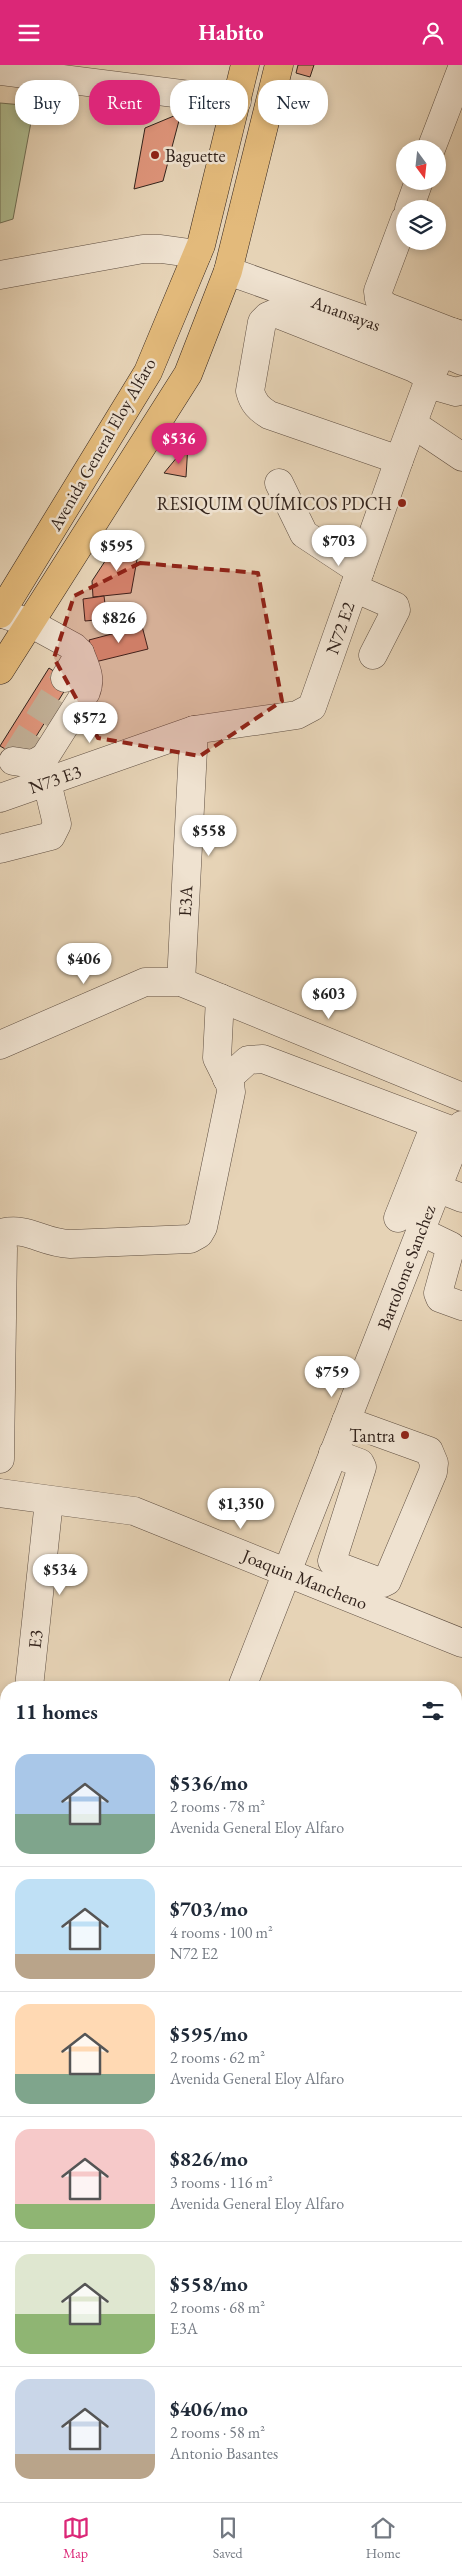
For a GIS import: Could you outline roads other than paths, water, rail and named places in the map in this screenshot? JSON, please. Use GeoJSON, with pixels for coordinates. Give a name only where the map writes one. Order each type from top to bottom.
{"type":"FeatureCollection","features":[{"type":"Feature","properties":{"kind":"main road","name":"Avenida General Eloy Alfaro"},"geometry":{"type":"LineString","coordinates":[[242,80],[245,65]]}},
{"type":"Feature","properties":{"kind":"main road","name":"Avenida General Eloy Alfaro"},"geometry":{"type":"LineString","coordinates":[[0,670],[188,374],[228,271],[279,65]]}},
{"type":"Feature","properties":{"kind":"main road","name":"Avenida General Eloy Alfaro"},"geometry":{"type":"LineString","coordinates":[[0,613],[148,372],[197,254],[231,125]]}},
{"type":"Feature","properties":{"kind":"street"},"geometry":{"type":"LineString","coordinates":[[434,140],[462,68]]}},
{"type":"Feature","properties":{"kind":"street"},"geometry":{"type":"LineString","coordinates":[[0,71],[170,93]]}},
{"type":"Feature","properties":{"kind":"street"},"geometry":{"type":"LineString","coordinates":[[381,315],[378,291],[396,243]]}},
{"type":"Feature","properties":{"kind":"street"},"geometry":{"type":"LineString","coordinates":[[0,275],[142,249],[161,249],[197,254]]}},
{"type":"Feature","properties":{"kind":"street","name":"Anansayas"},"geometry":{"type":"LineString","coordinates":[[228,271],[381,315],[454,345]]}},
{"type":"Feature","properties":{"kind":"street"},"geometry":{"type":"LineString","coordinates":[[399,460],[269,415],[256,405],[250,391],[262,322],[268,316],[276,313],[414,368],[429,381],[456,392],[462,390]]}},
{"type":"Feature","properties":{"kind":"street","name":"N72 E2"},"geometry":{"type":"LineString","coordinates":[[194,730],[297,715],[312,707],[399,460],[429,381],[454,345]]}},
{"type":"Feature","properties":{"kind":"street"},"geometry":{"type":"LineString","coordinates":[[413,424],[462,457]]}},
{"type":"Feature","properties":{"kind":"street"},"geometry":{"type":"LineString","coordinates":[[279,483],[304,534],[357,579],[395,606],[396,610],[373,655]]}},
{"type":"Feature","properties":{"kind":"street"},"geometry":{"type":"LineString","coordinates":[[0,613],[30,623],[74,647],[80,653],[88,675],[89,685],[45,757],[32,763],[10,756]]}},
{"type":"Feature","properties":{"kind":"street"},"geometry":{"type":"LineString","coordinates":[[66,678],[80,653]]}},
{"type":"Feature","properties":{"kind":"street","name":"N73 E3"},"geometry":{"type":"LineString","coordinates":[[0,798],[194,730]]}},
{"type":"Feature","properties":{"kind":"street","name":"E3A"},"geometry":{"type":"LineString","coordinates":[[180,982],[194,730]]}},
{"type":"Feature","properties":{"kind":"street"},"geometry":{"type":"LineString","coordinates":[[0,849],[51,836],[57,824],[47,782]]}},
{"type":"Feature","properties":{"kind":"street"},"geometry":{"type":"LineString","coordinates":[[0,1045],[145,982],[180,982],[462,1097]]}},
{"type":"Feature","properties":{"kind":"street"},"geometry":{"type":"LineString","coordinates":[[0,1459],[2,1241],[9,1231],[26,1232],[54,1243],[70,1244],[190,1239],[199,1234],[203,1227],[231,1092],[217,1058],[220,998]]}},
{"type":"Feature","properties":{"kind":"street"},"geometry":{"type":"LineString","coordinates":[[227,1079],[248,1060],[263,1059],[452,1128],[409,1225],[457,1248],[438,1293],[440,1298],[462,1306]]}},
{"type":"Feature","properties":{"kind":"street","name":"Bartolome Sanchez"},"geometry":{"type":"LineString","coordinates":[[244,1681],[346,1421],[409,1225],[437,1188],[452,1128]]}},
{"type":"Feature","properties":{"kind":"street"},"geometry":{"type":"LineString","coordinates":[[437,1188],[462,1198]]}},
{"type":"Feature","properties":{"kind":"street"},"geometry":{"type":"LineString","coordinates":[[333,1453],[360,1463],[362,1467],[332,1561],[334,1565],[383,1583],[387,1581],[428,1485],[434,1463],[429,1451],[346,1421]]}},
{"type":"Feature","properties":{"kind":"street","name":"Joaquin Mancheno"},"geometry":{"type":"LineString","coordinates":[[0,1493],[134,1511],[462,1643]]}},
{"type":"Feature","properties":{"kind":"street","name":"E3"},"geometry":{"type":"LineString","coordinates":[[30,1681],[49,1501]]}},
{"type":"Feature","properties":{"kind":"tunnel"},"geometry":{"type":"LineString","coordinates":[[16,756],[65,678]]}},
{"type":"Feature","properties":{"kind":"place","name":"Baguette"},"geometry":{"type":"Point","coordinates":[155,155]}},
{"type":"Feature","properties":{"kind":"place","name":"RESIQUIM QUÍMICOS PDCH"},"geometry":{"type":"Point","coordinates":[402,503]}},
{"type":"Feature","properties":{"kind":"place","name":"Tantra"},"geometry":{"type":"Point","coordinates":[405,1435]}}]}
